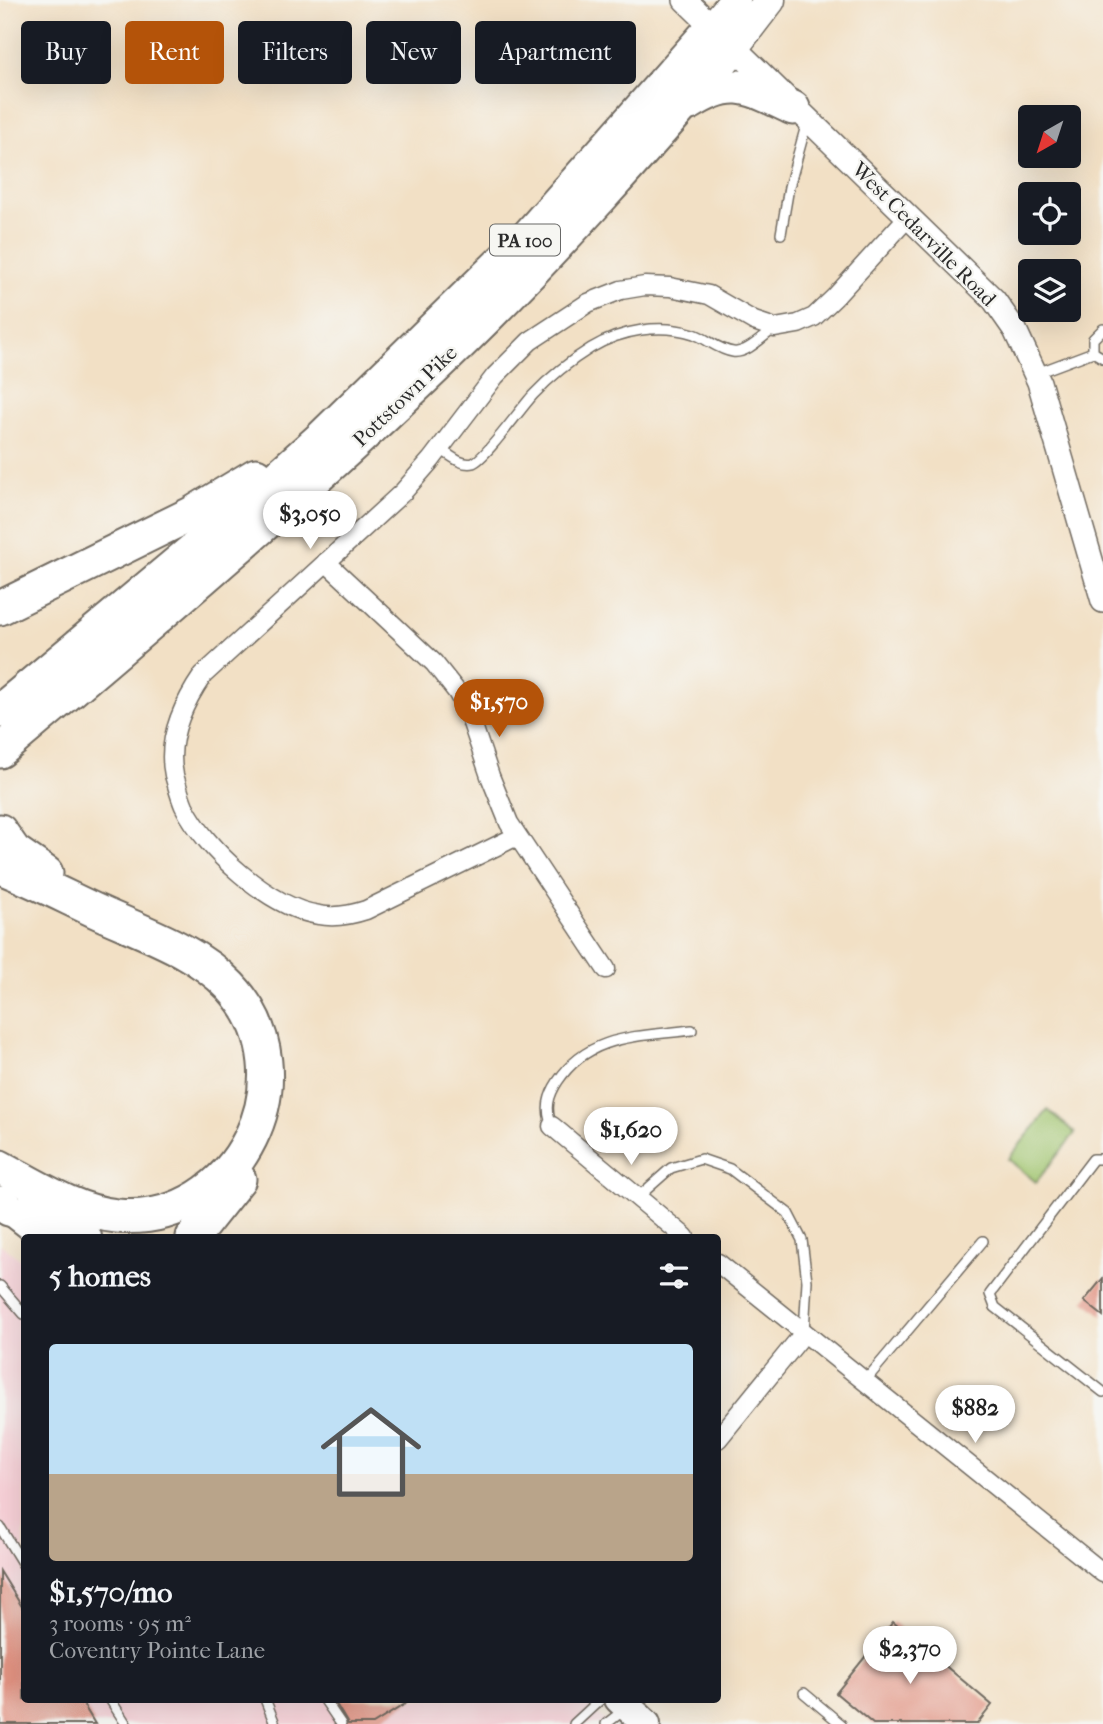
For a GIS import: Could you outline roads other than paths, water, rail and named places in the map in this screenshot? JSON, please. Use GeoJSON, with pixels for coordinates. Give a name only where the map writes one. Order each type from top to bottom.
{"type":"FeatureCollection","features":[{"type":"Feature","properties":{"kind":"highway","name":"Pottstown Pike"},"geometry":{"type":"LineString","coordinates":[[2,753],[364,436],[542,261],[679,109],[722,38],[735,0]]}},
{"type":"Feature","properties":{"kind":"highway","name":"Pottstown Pike"},"geometry":{"type":"LineString","coordinates":[[0,711],[225,523],[322,437],[528,236],[722,38],[770,0]]}},
{"type":"Feature","properties":{"kind":"highway"},"geometry":{"type":"LineString","coordinates":[[679,109],[710,90],[729,86],[749,88],[800,114]]}},
{"type":"Feature","properties":{"kind":"highway"},"geometry":{"type":"LineString","coordinates":[[0,608],[192,513],[322,437]]}},
{"type":"Feature","properties":{"kind":"highway"},"geometry":{"type":"LineString","coordinates":[[0,831],[14,851],[43,871],[210,951],[237,973],[262,1009],[269,1025],[278,1063],[277,1103],[272,1120],[258,1153],[195,1234]]}},
{"type":"Feature","properties":{"kind":"highway"},"geometry":{"type":"LineString","coordinates":[[0,867],[153,937],[210,968],[229,985],[249,1012],[265,1062],[263,1108],[243,1153],[209,1188],[178,1206],[143,1215],[117,1216],[97,1213],[0,1168]]}},
{"type":"Feature","properties":{"kind":"main road"},"geometry":{"type":"LineString","coordinates":[[0,1168],[83,1234]]}},
{"type":"Feature","properties":{"kind":"main road"},"geometry":{"type":"LineString","coordinates":[[3,1204],[41,1234]]}},
{"type":"Feature","properties":{"kind":"street","name":"West Cedarville Road"},"geometry":{"type":"LineString","coordinates":[[685,0],[994,300],[1015,330],[1036,373],[1103,601]]}},
{"type":"Feature","properties":{"kind":"street"},"geometry":{"type":"LineString","coordinates":[[517,836],[366,910],[340,916],[311,913],[269,893],[223,858],[184,806],[174,774],[173,752],[180,713],[203,675],[403,492],[440,449],[475,400],[530,341],[588,303],[621,290],[645,286],[692,290],[709,295],[754,321],[775,328],[798,324],[814,317],[835,297],[908,217]]}},
{"type":"Feature","properties":{"kind":"street"},"geometry":{"type":"LineString","coordinates":[[326,562],[434,663],[457,692],[468,712],[490,776],[517,836],[606,969]]}},
{"type":"Feature","properties":{"kind":"street"},"geometry":{"type":"LineString","coordinates":[[552,1126],[681,1234]]}},
{"type":"Feature","properties":{"kind":"street"},"geometry":{"type":"LineString","coordinates":[[721,1265],[1103,1573]]}},
{"type":"Feature","properties":{"kind":"street"},"geometry":{"type":"LineString","coordinates":[[721,1435],[804,1333]]}},
{"type":"Feature","properties":{"kind":"lane"},"geometry":{"type":"LineString","coordinates":[[781,234],[800,114]]}},
{"type":"Feature","properties":{"kind":"lane"},"geometry":{"type":"LineString","coordinates":[[440,449],[463,463],[473,463],[481,459],[507,425],[553,375],[591,348],[618,335],[642,330],[671,329],[694,334],[734,353],[745,350],[775,328]]}},
{"type":"Feature","properties":{"kind":"lane"},"geometry":{"type":"LineString","coordinates":[[1093,352],[1093,339],[1103,329]]}},
{"type":"Feature","properties":{"kind":"lane"},"geometry":{"type":"LineString","coordinates":[[1036,373],[1093,352]]}},
{"type":"Feature","properties":{"kind":"lane"},"geometry":{"type":"LineString","coordinates":[[1093,352],[1103,358]]}},
{"type":"Feature","properties":{"kind":"lane"},"geometry":{"type":"LineString","coordinates":[[552,1126],[547,1113],[547,1103],[555,1086],[568,1066],[593,1047],[610,1041],[692,1030]]}},
{"type":"Feature","properties":{"kind":"lane"},"geometry":{"type":"LineString","coordinates":[[1103,1159],[1093,1158],[990,1294],[995,1307],[1103,1392]]}},
{"type":"Feature","properties":{"kind":"lane"},"geometry":{"type":"LineString","coordinates":[[636,1198],[671,1168],[701,1159],[730,1169],[788,1213],[802,1240],[807,1281],[804,1333]]}},
{"type":"Feature","properties":{"kind":"lane"},"geometry":{"type":"LineString","coordinates":[[865,1381],[983,1241]]}},
{"type":"Feature","properties":{"kind":"lane"},"geometry":{"type":"LineString","coordinates":[[0,1286],[21,1310]]}},
{"type":"Feature","properties":{"kind":"lane"},"geometry":{"type":"LineString","coordinates":[[0,1527],[21,1561]]}},
{"type":"Feature","properties":{"kind":"lane"},"geometry":{"type":"LineString","coordinates":[[804,1693],[841,1724]]}},
{"type":"Feature","properties":{"kind":"lane"},"geometry":{"type":"LineString","coordinates":[[113,1703],[126,1724]]}},
{"type":"Feature","properties":{"kind":"lane"},"geometry":{"type":"LineString","coordinates":[[267,1703],[275,1724]]}},
{"type":"Feature","properties":{"kind":"lane"},"geometry":{"type":"LineString","coordinates":[[327,1703],[341,1724]]}},
{"type":"Feature","properties":{"kind":"lane"},"geometry":{"type":"LineString","coordinates":[[573,1724],[620,1711]]}}]}
